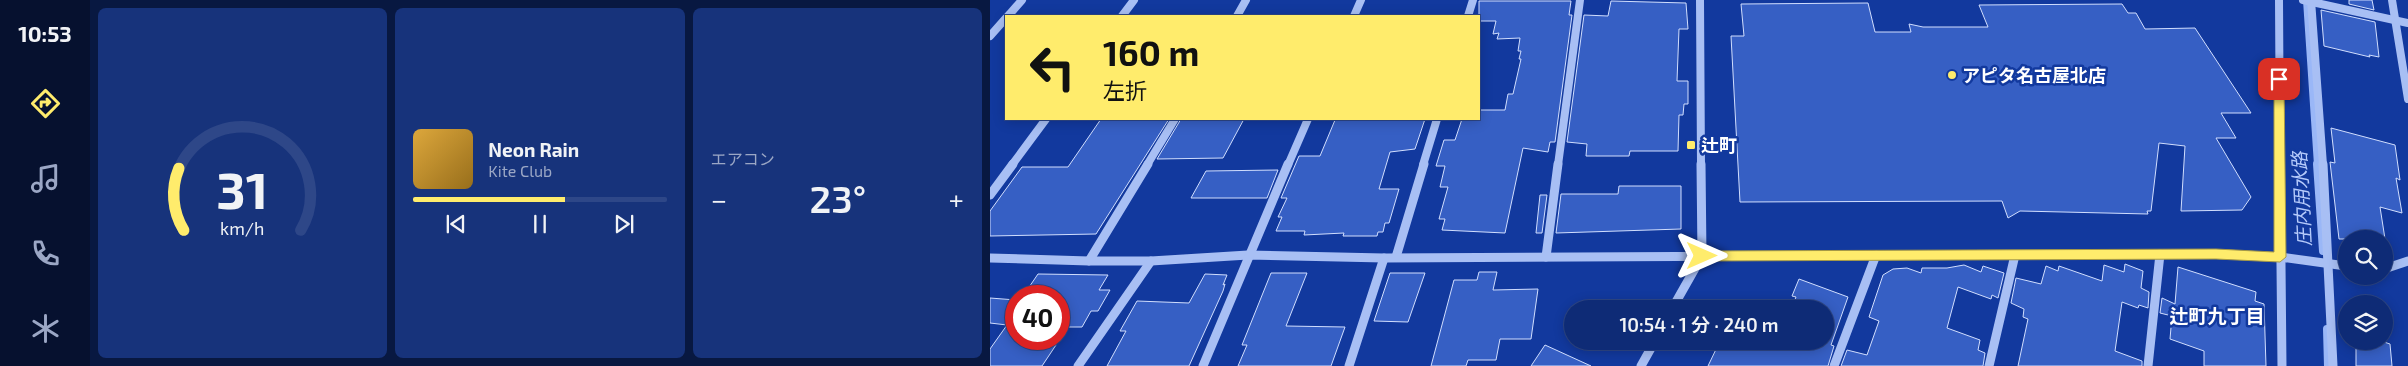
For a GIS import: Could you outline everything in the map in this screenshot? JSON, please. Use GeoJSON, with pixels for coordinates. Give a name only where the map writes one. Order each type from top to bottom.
{"type":"FeatureCollection","features":[{"type":"Feature","properties":{"kind":"street"},"geometry":{"type":"LineString","coordinates":[[1009,15],[1022,0]]}},
{"type":"Feature","properties":{"kind":"street"},"geometry":{"type":"LineString","coordinates":[[1123,15],[1134,0]]}},
{"type":"Feature","properties":{"kind":"street"},"geometry":{"type":"LineString","coordinates":[[1237,15],[1246,0]]}},
{"type":"Feature","properties":{"kind":"street"},"geometry":{"type":"LineString","coordinates":[[1354,15],[1361,0]]}},
{"type":"Feature","properties":{"kind":"street"},"geometry":{"type":"LineString","coordinates":[[1468,15],[1473,0]]}},
{"type":"Feature","properties":{"kind":"street"},"geometry":{"type":"LineString","coordinates":[[1546,256],[1580,0]]}},
{"type":"Feature","properties":{"kind":"street"},"geometry":{"type":"LineString","coordinates":[[1677,300],[1702,256],[1700,0]]}},
{"type":"Feature","properties":{"kind":"street"},"geometry":{"type":"LineString","coordinates":[[2278,0],[2282,366]]}},
{"type":"Feature","properties":{"kind":"street"},"geometry":{"type":"LineString","coordinates":[[2392,0],[2408,99]]}},
{"type":"Feature","properties":{"kind":"street"},"geometry":{"type":"LineString","coordinates":[[2333,366],[2322,138],[2308,1],[2408,24]]}},
{"type":"Feature","properties":{"kind":"street"},"geometry":{"type":"LineString","coordinates":[[990,36],[1005,19]]}},
{"type":"Feature","properties":{"kind":"street"},"geometry":{"type":"LineString","coordinates":[[990,195],[1045,120]]}},
{"type":"Feature","properties":{"kind":"street"},"geometry":{"type":"LineString","coordinates":[[1089,262],[1174,120]]}},
{"type":"Feature","properties":{"kind":"street"},"geometry":{"type":"LineString","coordinates":[[1202,366],[1308,120]]}},
{"type":"Feature","properties":{"kind":"street"},"geometry":{"type":"LineString","coordinates":[[1396,258],[1437,120]]}},
{"type":"Feature","properties":{"kind":"street"},"geometry":{"type":"LineString","coordinates":[[2148,366],[2160,254]]}},
{"type":"Feature","properties":{"kind":"street"},"geometry":{"type":"LineString","coordinates":[[990,258],[1089,262],[1248,256],[1396,258],[2216,254],[2280,257],[2338,265]]}},
{"type":"Feature","properties":{"kind":"street"},"geometry":{"type":"LineString","coordinates":[[1834,366],[1876,255]]}},
{"type":"Feature","properties":{"kind":"street"},"geometry":{"type":"LineString","coordinates":[[1989,366],[2015,255]]}},
{"type":"Feature","properties":{"kind":"street"},"geometry":{"type":"LineString","coordinates":[[1349,366],[1384,258]]}},
{"type":"Feature","properties":{"kind":"street"},"geometry":{"type":"LineString","coordinates":[[1078,366],[1151,261]]}},
{"type":"Feature","properties":{"kind":"street"},"geometry":{"type":"LineString","coordinates":[[2393,266],[2408,261]]}},
{"type":"Feature","properties":{"kind":"street"},"geometry":{"type":"LineString","coordinates":[[1641,366],[1649,350]]}},
{"type":"Feature","properties":{"kind":"building"},"geometry":{"type":"Polygon","coordinates":[[[2349,0],[2372,0],[2374,10],[2349,4],[2349,0]]]}},
{"type":"Feature","properties":{"kind":"building"},"geometry":{"type":"Polygon","coordinates":[[[1479,1],[1571,1],[1569,15],[1572,15],[1555,142],[1550,142],[1548,152],[1523,148],[1505,233],[1442,230],[1445,219],[1439,219],[1448,187],[1440,187],[1445,166],[1436,166],[1444,140],[1455,140],[1462,120],[1480,120],[1480,110],[1505,110],[1508,94],[1513,94],[1521,59],[1519,59],[1521,51],[1518,51],[1520,38],[1497,39],[1499,33],[1493,34],[1496,21],[1480,21],[1479,1]]]}},
{"type":"Feature","properties":{"kind":"building"},"geometry":{"type":"Polygon","coordinates":[[[1611,1],[1686,3],[1688,29],[1679,29],[1677,81],[1688,81],[1688,104],[1684,104],[1683,115],[1679,115],[1678,151],[1630,151],[1629,156],[1586,156],[1587,144],[1567,142],[1584,15],[1608,16],[1611,1]]]}},
{"type":"Feature","properties":{"kind":"building","name":"アピタ名古屋北店"},"geometry":{"type":"Polygon","coordinates":[[[1868,3],[1875,32],[1911,32],[1909,24],[1923,27],[1988,27],[1979,5],[2122,4],[2128,13],[2136,13],[2145,29],[2195,28],[2251,113],[2221,113],[2236,138],[2216,138],[2251,197],[2242,210],[2181,211],[2185,146],[2159,143],[2151,211],[2147,211],[2148,214],[2020,211],[2008,218],[2002,201],[1740,202],[1731,36],[1744,36],[1741,4],[1868,3]]]}},
{"type":"Feature","properties":{"kind":"building"},"geometry":{"type":"Polygon","coordinates":[[[2321,10],[2375,22],[2379,57],[2369,55],[2370,57],[2324,46],[2321,10]]]}},
{"type":"Feature","properties":{"kind":"building"},"geometry":{"type":"Polygon","coordinates":[[[1100,120],[1168,120],[1096,234],[990,236],[990,211],[1022,167],[1068,167],[1100,120]]]}},
{"type":"Feature","properties":{"kind":"building"},"geometry":{"type":"Polygon","coordinates":[[[1180,120],[1243,120],[1223,158],[1157,159],[1180,120]]]}},
{"type":"Feature","properties":{"kind":"building"},"geometry":{"type":"Polygon","coordinates":[[[1335,120],[1425,120],[1415,149],[1390,152],[1379,189],[1399,189],[1389,223],[1385,223],[1383,232],[1378,232],[1377,236],[1343,236],[1344,233],[1304,235],[1305,231],[1276,231],[1282,217],[1278,217],[1287,198],[1281,198],[1299,156],[1320,156],[1335,120]]]}},
{"type":"Feature","properties":{"kind":"building"},"geometry":{"type":"Polygon","coordinates":[[[2331,128],[2395,145],[2400,180],[2396,178],[2402,213],[2380,207],[2384,230],[2338,230],[2330,162],[2335,163],[2331,128]]]}},
{"type":"Feature","properties":{"kind":"building"},"geometry":{"type":"Polygon","coordinates":[[[1278,170],[1267,198],[1191,198],[1206,171],[1278,170]]]}},
{"type":"Feature","properties":{"kind":"building"},"geometry":{"type":"Polygon","coordinates":[[[1619,186],[1681,186],[1681,229],[1556,233],[1561,194],[1618,194],[1619,186]]]}},
{"type":"Feature","properties":{"kind":"building"},"geometry":{"type":"Polygon","coordinates":[[[1540,195],[1547,195],[1542,233],[1536,233],[1540,195]]]}},
{"type":"Feature","properties":{"kind":"building"},"geometry":{"type":"Polygon","coordinates":[[[2125,264],[2143,271],[2141,288],[2149,292],[2148,308],[2139,305],[2138,308],[2122,302],[2115,351],[2142,361],[2142,366],[2018,366],[2028,319],[2023,317],[2024,309],[2011,303],[2016,278],[2041,284],[2046,266],[2058,271],[2059,266],[2102,281],[2104,265],[2124,272],[2125,264]]]}},
{"type":"Feature","properties":{"kind":"building"},"geometry":{"type":"Polygon","coordinates":[[[1964,265],[1981,272],[1983,266],[2004,273],[1998,298],[1992,295],[1991,299],[1958,287],[1947,328],[1980,340],[1978,350],[1985,353],[1983,366],[1841,366],[1847,350],[1867,355],[1879,321],[1869,317],[1883,275],[1893,269],[1907,268],[1921,273],[1922,268],[1947,268],[1964,265]]]}},
{"type":"Feature","properties":{"kind":"building"},"geometry":{"type":"Polygon","coordinates":[[[2178,267],[2256,292],[2255,301],[2264,304],[2266,366],[2204,366],[2204,351],[2170,339],[2172,316],[2160,313],[2162,298],[2175,304],[2178,267]]]}},
{"type":"Feature","properties":{"kind":"building"},"geometry":{"type":"Polygon","coordinates":[[[1479,272],[1497,272],[1493,290],[1538,289],[1531,339],[1500,339],[1496,360],[1468,360],[1466,366],[1431,366],[1454,280],[1477,280],[1479,272]]]}},
{"type":"Feature","properties":{"kind":"building"},"geometry":{"type":"Polygon","coordinates":[[[1271,273],[1307,273],[1286,326],[1345,327],[1331,366],[1238,366],[1247,345],[1242,345],[1271,273]]]}},
{"type":"Feature","properties":{"kind":"building"},"geometry":{"type":"Polygon","coordinates":[[[1390,273],[1425,273],[1408,322],[1374,321],[1390,273]]]}},
{"type":"Feature","properties":{"kind":"building"},"geometry":{"type":"Polygon","coordinates":[[[1038,274],[1108,275],[1099,290],[1110,290],[1098,311],[1091,311],[1082,327],[1070,327],[1070,285],[1030,285],[1038,274]]]}},
{"type":"Feature","properties":{"kind":"building"},"geometry":{"type":"Polygon","coordinates":[[[1205,274],[1227,275],[1223,291],[1189,366],[1107,366],[1126,331],[1120,331],[1137,301],[1189,303],[1205,274]]]}},
{"type":"Feature","properties":{"kind":"building"},"geometry":{"type":"Polygon","coordinates":[[[1799,279],[1848,297],[1834,337],[1834,300],[1795,300],[1796,297],[1792,296],[1799,279]]]}},
{"type":"Feature","properties":{"kind":"building"},"geometry":{"type":"Polygon","coordinates":[[[990,298],[1005,299],[1005,325],[990,323],[990,298]]]}},
{"type":"Feature","properties":{"kind":"building"},"geometry":{"type":"Polygon","coordinates":[[[1005,328],[1005,350],[1053,350],[1042,366],[990,366],[990,349],[1005,328]]]}},
{"type":"Feature","properties":{"kind":"building"},"geometry":{"type":"Polygon","coordinates":[[[1545,345],[1591,366],[1531,366],[1545,345]]]}},
{"type":"Feature","properties":{"kind":"building"},"geometry":{"type":"Polygon","coordinates":[[[1716,350],[1833,350],[1828,366],[1708,366],[1716,350]]]}},
{"type":"Feature","properties":{"kind":"building"},"geometry":{"type":"Polygon","coordinates":[[[2356,350],[2391,350],[2392,366],[2356,366],[2356,350]]]}},
{"type":"Feature","properties":{"kind":"waterway","name":"庄内用水路"},"geometry":{"type":"LineString","coordinates":[[2306,0],[2317,165]]}},
{"type":"Feature","properties":{"kind":"waterway","name":"庄内用水路"},"geometry":{"type":"LineString","coordinates":[[2317,164],[2323,251]]}},
{"type":"Feature","properties":{"kind":"waterway","name":"庄内用水路"},"geometry":{"type":"LineString","coordinates":[[2327,329],[2328,366]]}},
{"type":"Feature","properties":{"kind":"place","name":"アピタ名古屋北店"},"geometry":{"type":"Point","coordinates":[1952,75]}},
{"type":"Feature","properties":{"kind":"place","name":"辻町"},"geometry":{"type":"Point","coordinates":[1691,145]}},
{"type":"Feature","properties":{"kind":"district","name":"辻町九丁目"},"geometry":{"type":"Point","coordinates":[2217,315]}},
{"type":"Feature","properties":{"kind":"route"},"geometry":{"type":"LineString","coordinates":[[1702,256],[2216,254],[2280,257],[2279,79]]}}]}
